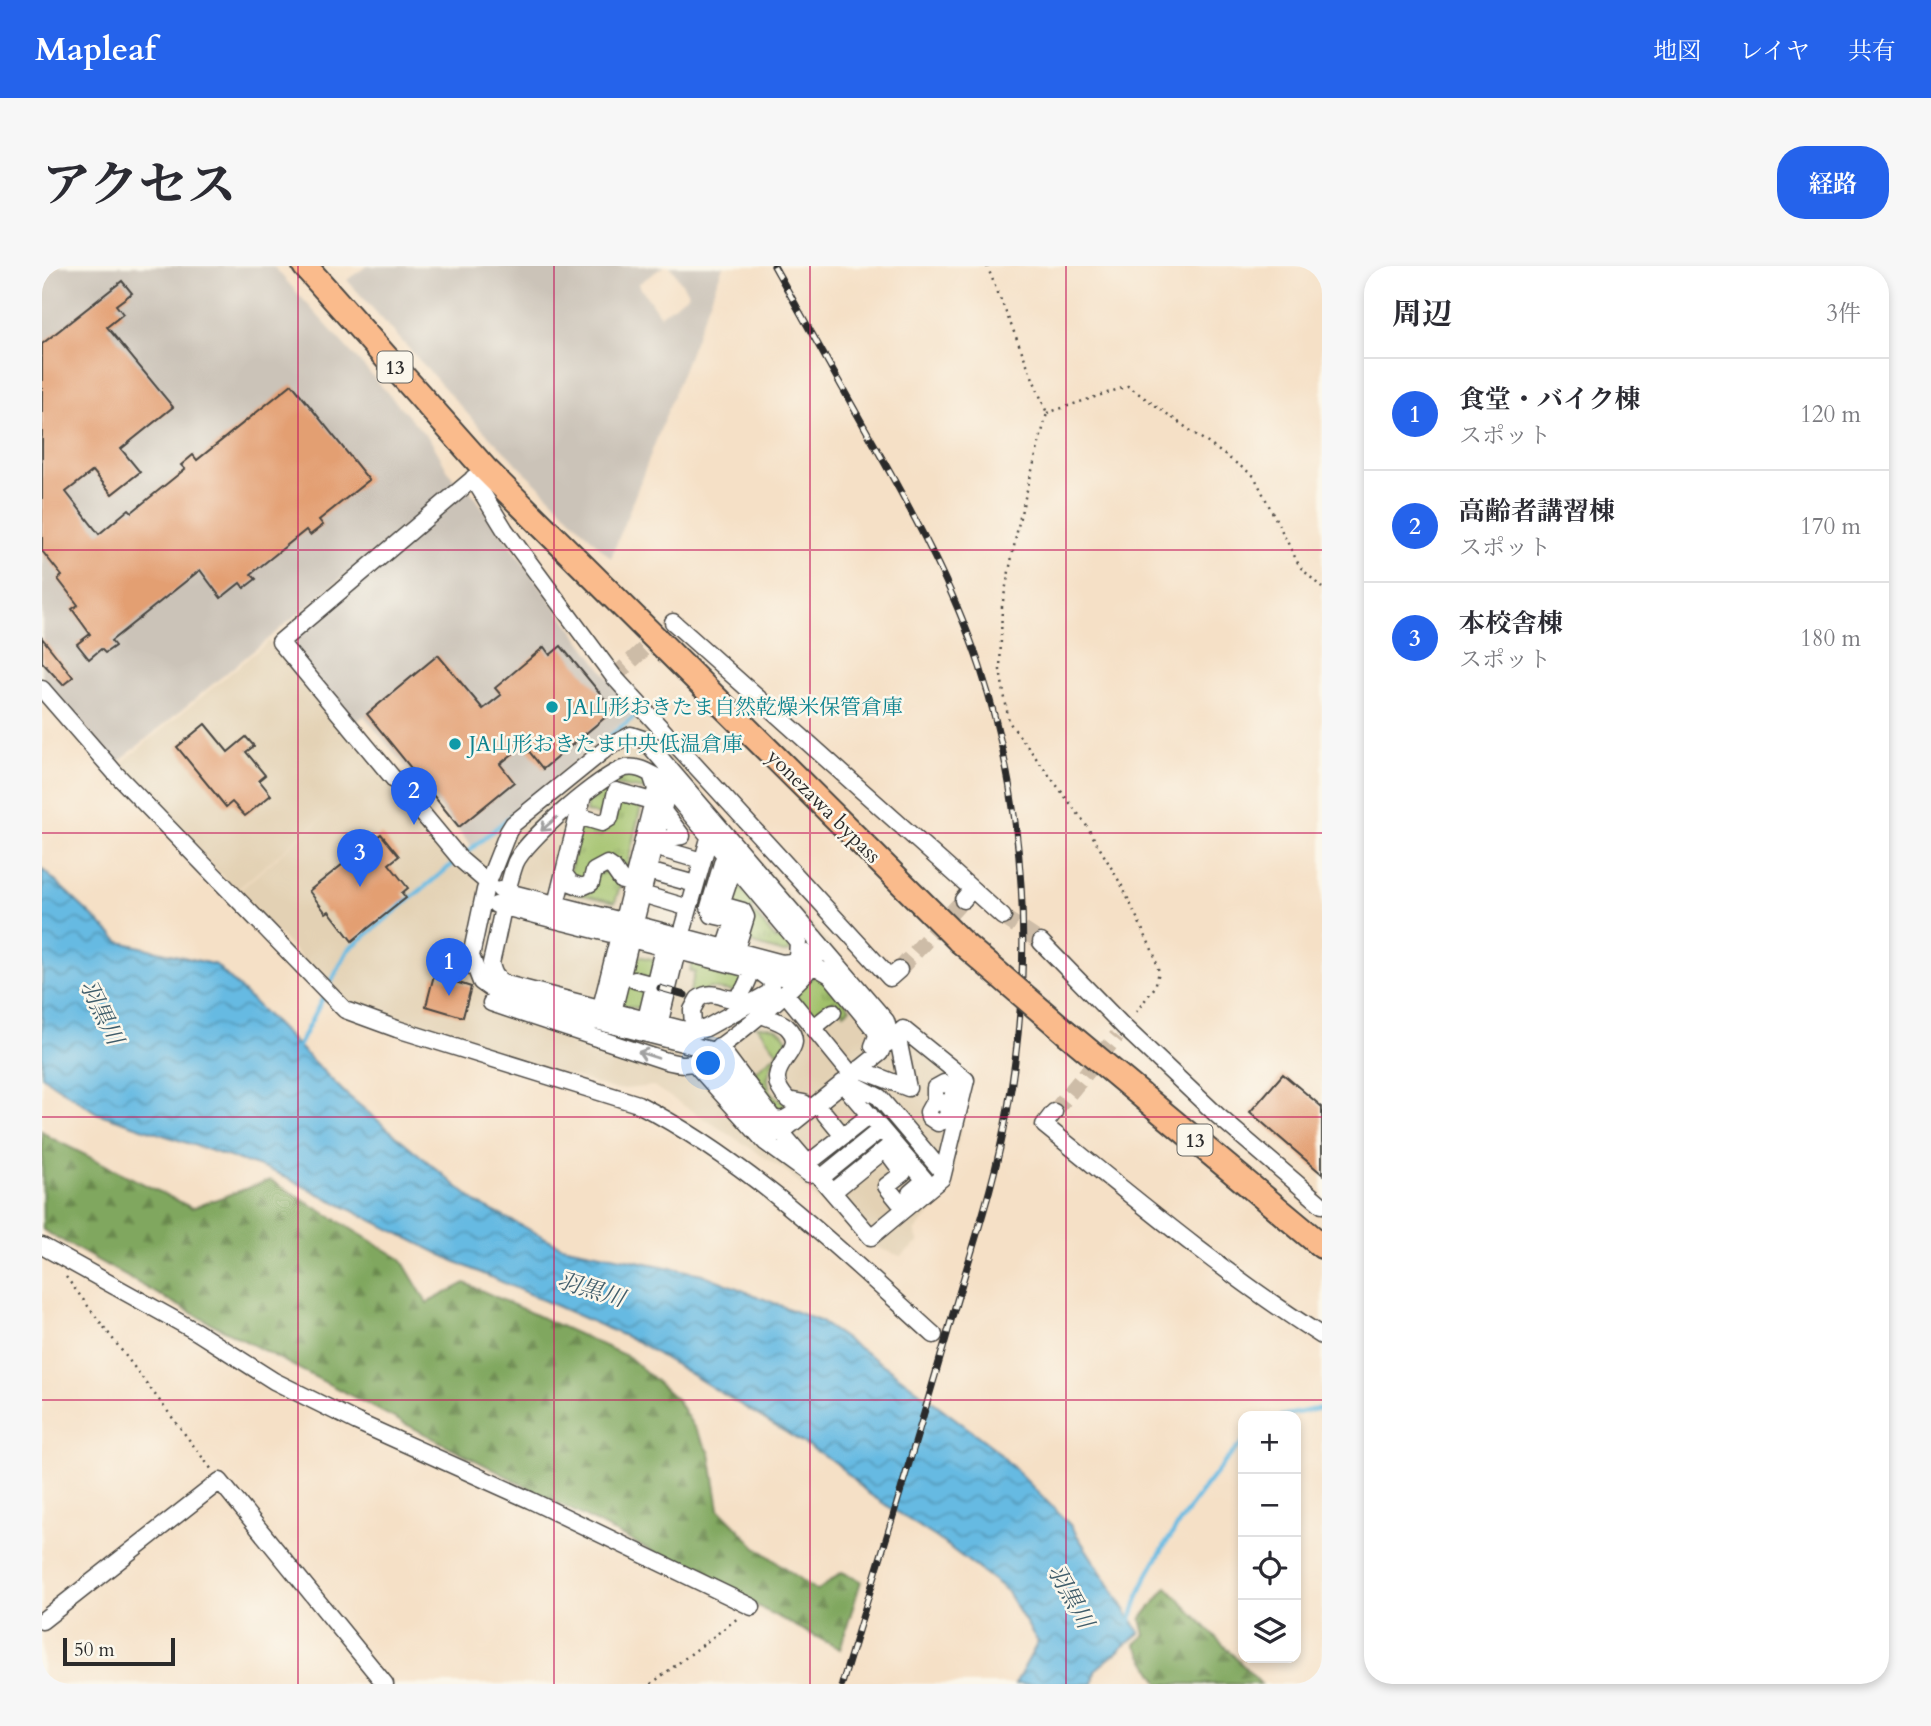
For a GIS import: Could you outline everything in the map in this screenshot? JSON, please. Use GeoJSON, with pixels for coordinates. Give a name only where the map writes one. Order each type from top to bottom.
{"type":"FeatureCollection","features":[{"type":"Feature","properties":{"kind":"highway","name":"yonezawa bypass"},"geometry":{"type":"LineString","coordinates":[[305,266],[479,473],[960,941],[1322,1246]]}},
{"type":"Feature","properties":{"kind":"street"},"geometry":{"type":"LineString","coordinates":[[625,927],[504,896],[458,856],[280,642],[479,473],[505,530],[614,677],[890,978],[899,970]]}},
{"type":"Feature","properties":{"kind":"street"},"geometry":{"type":"LineString","coordinates":[[673,622],[968,895],[1003,917]]}},
{"type":"Feature","properties":{"kind":"street"},"geometry":{"type":"LineString","coordinates":[[42,689],[125,784],[345,1010],[397,1029],[638,1104],[657,1114],[754,1177],[934,1335]]}},
{"type":"Feature","properties":{"kind":"street"},"geometry":{"type":"LineString","coordinates":[[504,896],[513,824],[608,747],[631,736],[643,738],[886,1021],[890,1032],[888,1041],[908,1088],[850,1076]]}},
{"type":"Feature","properties":{"kind":"street"},"geometry":{"type":"LineString","coordinates":[[681,946],[788,972],[796,970],[830,975],[875,1030],[877,1036],[874,1046],[850,1076],[781,1120],[772,1116],[711,1053],[500,977],[495,963],[512,836],[611,752],[622,748],[645,751],[664,784],[796,970],[813,1028],[850,1076],[942,1178],[872,1237],[788,1127]]}},
{"type":"Feature","properties":{"kind":"street"},"geometry":{"type":"LineString","coordinates":[[796,970],[798,942],[664,784],[636,767],[611,774],[548,823],[526,845],[515,863],[504,896],[471,956],[470,971],[472,981],[484,998],[496,1006],[679,1064],[711,1053],[758,1016],[796,970],[817,943]]}},
{"type":"Feature","properties":{"kind":"street"},"geometry":{"type":"LineString","coordinates":[[625,927],[627,882],[648,800],[664,784]]}},
{"type":"Feature","properties":{"kind":"street"},"geometry":{"type":"LineString","coordinates":[[625,927],[642,894],[663,811],[664,784]]}},
{"type":"Feature","properties":{"kind":"street"},"geometry":{"type":"LineString","coordinates":[[603,1013],[656,789],[664,784]]}},
{"type":"Feature","properties":{"kind":"street"},"geometry":{"type":"LineString","coordinates":[[578,816],[603,823],[610,818],[616,791],[648,800]]}},
{"type":"Feature","properties":{"kind":"street"},"geometry":{"type":"LineString","coordinates":[[562,901],[564,874],[583,796]]}},
{"type":"Feature","properties":{"kind":"street"},"geometry":{"type":"LineString","coordinates":[[655,843],[682,836],[663,811]]}},
{"type":"Feature","properties":{"kind":"street"},"geometry":{"type":"LineString","coordinates":[[655,843],[671,884],[689,908]]}},
{"type":"Feature","properties":{"kind":"street"},"geometry":{"type":"LineString","coordinates":[[658,1017],[654,985],[681,946],[695,884],[716,857]]}},
{"type":"Feature","properties":{"kind":"street"},"geometry":{"type":"LineString","coordinates":[[642,894],[671,884],[716,857]]}},
{"type":"Feature","properties":{"kind":"street"},"geometry":{"type":"LineString","coordinates":[[716,857],[709,907],[712,915],[730,919],[733,925],[732,944]]}},
{"type":"Feature","properties":{"kind":"street"},"geometry":{"type":"LineString","coordinates":[[658,1017],[681,946],[716,857]]}},
{"type":"Feature","properties":{"kind":"street"},"geometry":{"type":"LineString","coordinates":[[564,874],[571,883],[582,887],[591,883],[594,871],[607,864],[613,867],[622,881],[627,882]]}},
{"type":"Feature","properties":{"kind":"street"},"geometry":{"type":"LineString","coordinates":[[648,871],[671,884],[695,884]]}},
{"type":"Feature","properties":{"kind":"street"},"geometry":{"type":"LineString","coordinates":[[504,896],[562,901],[625,927],[782,977],[796,970]]}},
{"type":"Feature","properties":{"kind":"street"},"geometry":{"type":"LineString","coordinates":[[1041,942],[1121,1031],[1322,1205]]}},
{"type":"Feature","properties":{"kind":"street"},"geometry":{"type":"LineString","coordinates":[[681,946],[732,944],[785,957],[796,970]]}},
{"type":"Feature","properties":{"kind":"street"},"geometry":{"type":"LineString","coordinates":[[471,956],[481,982],[502,997],[603,1013],[692,1032],[769,993],[771,981],[756,970]]}},
{"type":"Feature","properties":{"kind":"street"},"geometry":{"type":"LineString","coordinates":[[699,1027],[692,1010],[698,999],[711,994],[727,1000],[740,995],[756,970]]}},
{"type":"Feature","properties":{"kind":"street"},"geometry":{"type":"LineString","coordinates":[[635,980],[654,985]]}},
{"type":"Feature","properties":{"kind":"street"},"geometry":{"type":"LineString","coordinates":[[740,1010],[783,1024],[791,1033],[794,1044],[778,1069],[775,1079],[788,1100],[804,1103]]}},
{"type":"Feature","properties":{"kind":"street"},"geometry":{"type":"LineString","coordinates":[[813,1028],[833,1012]]}},
{"type":"Feature","properties":{"kind":"street"},"geometry":{"type":"LineString","coordinates":[[603,1013],[658,1017],[699,1027]]}},
{"type":"Feature","properties":{"kind":"street"},"geometry":{"type":"LineString","coordinates":[[711,1053],[765,1123],[777,1129],[788,1127],[903,1029],[949,1076],[966,1080],[947,1110],[936,1171],[872,1225],[838,1190],[788,1127]]}},
{"type":"Feature","properties":{"kind":"street"},"geometry":{"type":"LineString","coordinates":[[711,1053],[765,1142],[838,1190]]}},
{"type":"Feature","properties":{"kind":"street"},"geometry":{"type":"LineString","coordinates":[[850,1076],[870,1115],[895,1150],[903,1172],[886,1186],[899,1202]]}},
{"type":"Feature","properties":{"kind":"street"},"geometry":{"type":"LineString","coordinates":[[947,1110],[935,1098],[935,1088],[949,1076]]}},
{"type":"Feature","properties":{"kind":"street"},"geometry":{"type":"LineString","coordinates":[[1054,1112],[1044,1125],[1168,1226],[1322,1336]]}},
{"type":"Feature","properties":{"kind":"street"},"geometry":{"type":"LineString","coordinates":[[825,1114],[843,1136]]}},
{"type":"Feature","properties":{"kind":"street"},"geometry":{"type":"LineString","coordinates":[[815,1158],[870,1115]]}},
{"type":"Feature","properties":{"kind":"street"},"geometry":{"type":"LineString","coordinates":[[827,1173],[881,1129]]}},
{"type":"Feature","properties":{"kind":"street"},"geometry":{"type":"LineString","coordinates":[[838,1190],[895,1150]]}},
{"type":"Feature","properties":{"kind":"street"},"geometry":{"type":"LineString","coordinates":[[895,1150],[936,1171]]}},
{"type":"Feature","properties":{"kind":"street"},"geometry":{"type":"LineString","coordinates":[[43,1248],[197,1332],[274,1381],[752,1607]]}},
{"type":"Feature","properties":{"kind":"street"},"geometry":{"type":"LineString","coordinates":[[42,1621],[220,1481],[385,1684]]}},
{"type":"Feature","properties":{"kind":"path"},"geometry":{"type":"LineString","coordinates":[[987,266],[1047,413],[1020,517],[1002,606],[1000,670],[1009,722],[1085,822],[1122,886],[1154,954],[1159,972],[1155,987],[1121,1031]]}},
{"type":"Feature","properties":{"kind":"path"},"geometry":{"type":"LineString","coordinates":[[1047,413],[1128,386],[1254,476],[1300,567],[1322,588]]}},
{"type":"Feature","properties":{"kind":"path"},"geometry":{"type":"LineString","coordinates":[[43,1248],[220,1481]]}},
{"type":"Feature","properties":{"kind":"path"},"geometry":{"type":"LineString","coordinates":[[652,1684],[752,1607]]}},
{"type":"Feature","properties":{"kind":"shaded area"},"geometry":{"type":"Polygon","coordinates":[[[59,266],[273,266],[431,441],[456,484],[116,764],[42,677],[42,279],[59,266]]]}},
{"type":"Feature","properties":{"kind":"shaded area"},"geometry":{"type":"Polygon","coordinates":[[[367,266],[664,266],[638,284],[660,316],[689,294],[670,266],[723,266],[611,558],[474,421],[347,280],[367,266]]]}},
{"type":"Feature","properties":{"kind":"shaded area"},"geometry":{"type":"Polygon","coordinates":[[[469,489],[634,713],[471,846],[364,716],[353,724],[284,642],[469,489]]]}},
{"type":"Feature","properties":{"kind":"shaded area"},"geometry":{"type":"Polygon","coordinates":[[[269,641],[457,863],[638,715],[882,1006],[971,1078],[947,1197],[914,1231],[919,1242],[901,1256],[869,1245],[783,1169],[653,1086],[616,1090],[349,1007],[237,892],[350,794],[236,891],[119,765],[269,641]]]}},
{"type":"Feature","properties":{"kind":"green space"},"geometry":{"type":"Polygon","coordinates":[[[626,774],[642,777],[647,785],[646,790],[613,785],[605,810],[599,815],[586,812],[587,800],[626,774]]]}},
{"type":"Feature","properties":{"kind":"green space"},"geometry":{"type":"Polygon","coordinates":[[[621,798],[642,802],[625,874],[618,865],[585,882],[569,875],[581,823],[605,827],[621,798]]]}},
{"type":"Feature","properties":{"kind":"green space"},"geometry":{"type":"Polygon","coordinates":[[[605,868],[620,885],[615,902],[564,891],[605,868]]]}},
{"type":"Feature","properties":{"kind":"green space"},"geometry":{"type":"Polygon","coordinates":[[[733,878],[755,905],[751,909],[776,940],[782,936],[790,946],[790,952],[784,953],[747,942],[729,903],[733,878]]]}},
{"type":"Feature","properties":{"kind":"green space"},"geometry":{"type":"Polygon","coordinates":[[[635,955],[655,960],[643,1009],[623,1005],[620,1000],[635,955]]]}},
{"type":"Feature","properties":{"kind":"green space"},"geometry":{"type":"Polygon","coordinates":[[[696,961],[745,975],[738,992],[708,988],[689,1020],[683,1018],[695,972],[690,971],[692,963],[696,961]]]}},
{"type":"Feature","properties":{"kind":"green space"},"geometry":{"type":"Polygon","coordinates":[[[816,974],[825,977],[850,1008],[844,1013],[834,1000],[813,1017],[797,997],[797,991],[816,974]]]}},
{"type":"Feature","properties":{"kind":"green space"},"geometry":{"type":"Polygon","coordinates":[[[757,1026],[778,1030],[787,1040],[771,1065],[768,1076],[773,1094],[794,1106],[779,1116],[746,1078],[778,1053],[757,1026]]]}},
{"type":"Feature","properties":{"kind":"green space"},"geometry":{"type":"Polygon","coordinates":[[[42,1131],[51,1138],[192,1208],[270,1180],[401,1259],[427,1303],[465,1283],[629,1357],[677,1400],[710,1453],[719,1509],[756,1547],[817,1591],[842,1572],[861,1581],[840,1649],[201,1318],[43,1230],[42,1131]]]}},
{"type":"Feature","properties":{"kind":"green space"},"geometry":{"type":"Polygon","coordinates":[[[1167,1587],[1261,1684],[1160,1684],[1135,1644],[1145,1635],[1141,1619],[1167,1587]]]}},
{"type":"Feature","properties":{"kind":"water","name":"羽黒川"},"geometry":{"type":"Polygon","coordinates":[[[42,869],[120,942],[216,965],[346,1094],[477,1203],[561,1246],[702,1274],[819,1321],[891,1370],[994,1448],[1071,1526],[1140,1633],[1095,1670],[1093,1684],[1015,1684],[1038,1642],[1005,1589],[937,1538],[869,1494],[836,1463],[636,1341],[454,1261],[275,1172],[97,1113],[42,1076],[42,869]]]}},
{"type":"Feature","properties":{"kind":"building"},"geometry":{"type":"Polygon","coordinates":[[[122,281],[132,293],[116,305],[123,314],[107,327],[173,407],[121,449],[140,472],[112,494],[93,471],[66,492],[99,534],[129,509],[132,512],[185,469],[181,465],[193,455],[197,460],[292,384],[369,480],[319,520],[323,525],[310,535],[306,530],[251,574],[256,579],[244,588],[240,583],[221,598],[200,570],[111,641],[115,646],[105,653],[101,649],[89,659],[77,644],[90,634],[72,609],[78,605],[58,579],[62,576],[42,551],[42,344],[122,281]]]}},
{"type":"Feature","properties":{"kind":"building"},"geometry":{"type":"Polygon","coordinates":[[[42,638],[73,677],[63,685],[42,662],[42,638]]]}},
{"type":"Feature","properties":{"kind":"building"},"geometry":{"type":"Polygon","coordinates":[[[561,646],[614,710],[543,769],[524,745],[500,764],[514,782],[459,827],[367,714],[438,655],[483,709],[501,695],[495,688],[544,647],[550,655],[561,646]]]}},
{"type":"Feature","properties":{"kind":"building"},"geometry":{"type":"Polygon","coordinates":[[[205,724],[228,752],[246,737],[254,746],[246,752],[265,775],[259,780],[271,795],[245,816],[232,802],[226,807],[177,747],[205,724]]]}},
{"type":"Feature","properties":{"kind":"building"},"geometry":{"type":"Polygon","coordinates":[[[381,834],[399,856],[389,864],[408,888],[402,893],[406,898],[352,941],[329,911],[326,913],[309,891],[381,834]]]}},
{"type":"Feature","properties":{"kind":"building"},"geometry":{"type":"Polygon","coordinates":[[[434,975],[471,987],[463,1017],[426,1006],[434,975]]]}},
{"type":"Feature","properties":{"kind":"building"},"geometry":{"type":"Polygon","coordinates":[[[1283,1074],[1322,1107],[1322,1174],[1250,1112],[1283,1074]]]}},
{"type":"Feature","properties":{"kind":"waterway"},"geometry":{"type":"LineString","coordinates":[[605,740],[640,712]]}},
{"type":"Feature","properties":{"kind":"waterway"},"geometry":{"type":"LineString","coordinates":[[328,988],[348,950],[511,816]]}},
{"type":"Feature","properties":{"kind":"waterway"},"geometry":{"type":"LineString","coordinates":[[296,1050],[324,996]]}},
{"type":"Feature","properties":{"kind":"waterway"},"geometry":{"type":"LineString","coordinates":[[1301,1412],[1322,1408]]}},
{"type":"Feature","properties":{"kind":"waterway"},"geometry":{"type":"LineString","coordinates":[[1129,1624],[1155,1561],[1190,1507],[1238,1447]]}},
{"type":"Feature","properties":{"kind":"tunnel"},"geometry":{"type":"LineString","coordinates":[[614,677],[673,622]]}},
{"type":"Feature","properties":{"kind":"tunnel"},"geometry":{"type":"LineString","coordinates":[[899,970],[963,900]]}},
{"type":"Feature","properties":{"kind":"tunnel"},"geometry":{"type":"LineString","coordinates":[[1003,917],[1041,942]]}},
{"type":"Feature","properties":{"kind":"tunnel"},"geometry":{"type":"LineString","coordinates":[[1054,1112],[1117,1036]]}},
{"type":"Feature","properties":{"kind":"railway"},"geometry":{"type":"LineString","coordinates":[[774,266],[916,521],[969,637],[996,721],[1008,776],[1021,888],[1021,1001],[1016,1057],[1002,1140],[982,1219],[842,1684]]}},
{"type":"Feature","properties":{"kind":"railway"},"geometry":{"type":"LineString","coordinates":[[660,988],[685,995]]}},
{"type":"Feature","properties":{"kind":"place","name":"JA山形おきたま自然乾燥米保管倉庫"},"geometry":{"type":"Point","coordinates":[552,707]}},
{"type":"Feature","properties":{"kind":"place","name":"JA山形おきたま中央低温倉庫"},"geometry":{"type":"Point","coordinates":[455,744]}},
{"type":"Feature","properties":{"kind":"place","name":"高齢者講習棟"},"geometry":{"type":"Point","coordinates":[414,825]}},
{"type":"Feature","properties":{"kind":"place","name":"本校舎棟"},"geometry":{"type":"Point","coordinates":[360,887]}},
{"type":"Feature","properties":{"kind":"place","name":"食堂・バイク棟"},"geometry":{"type":"Point","coordinates":[449,996]}}]}
